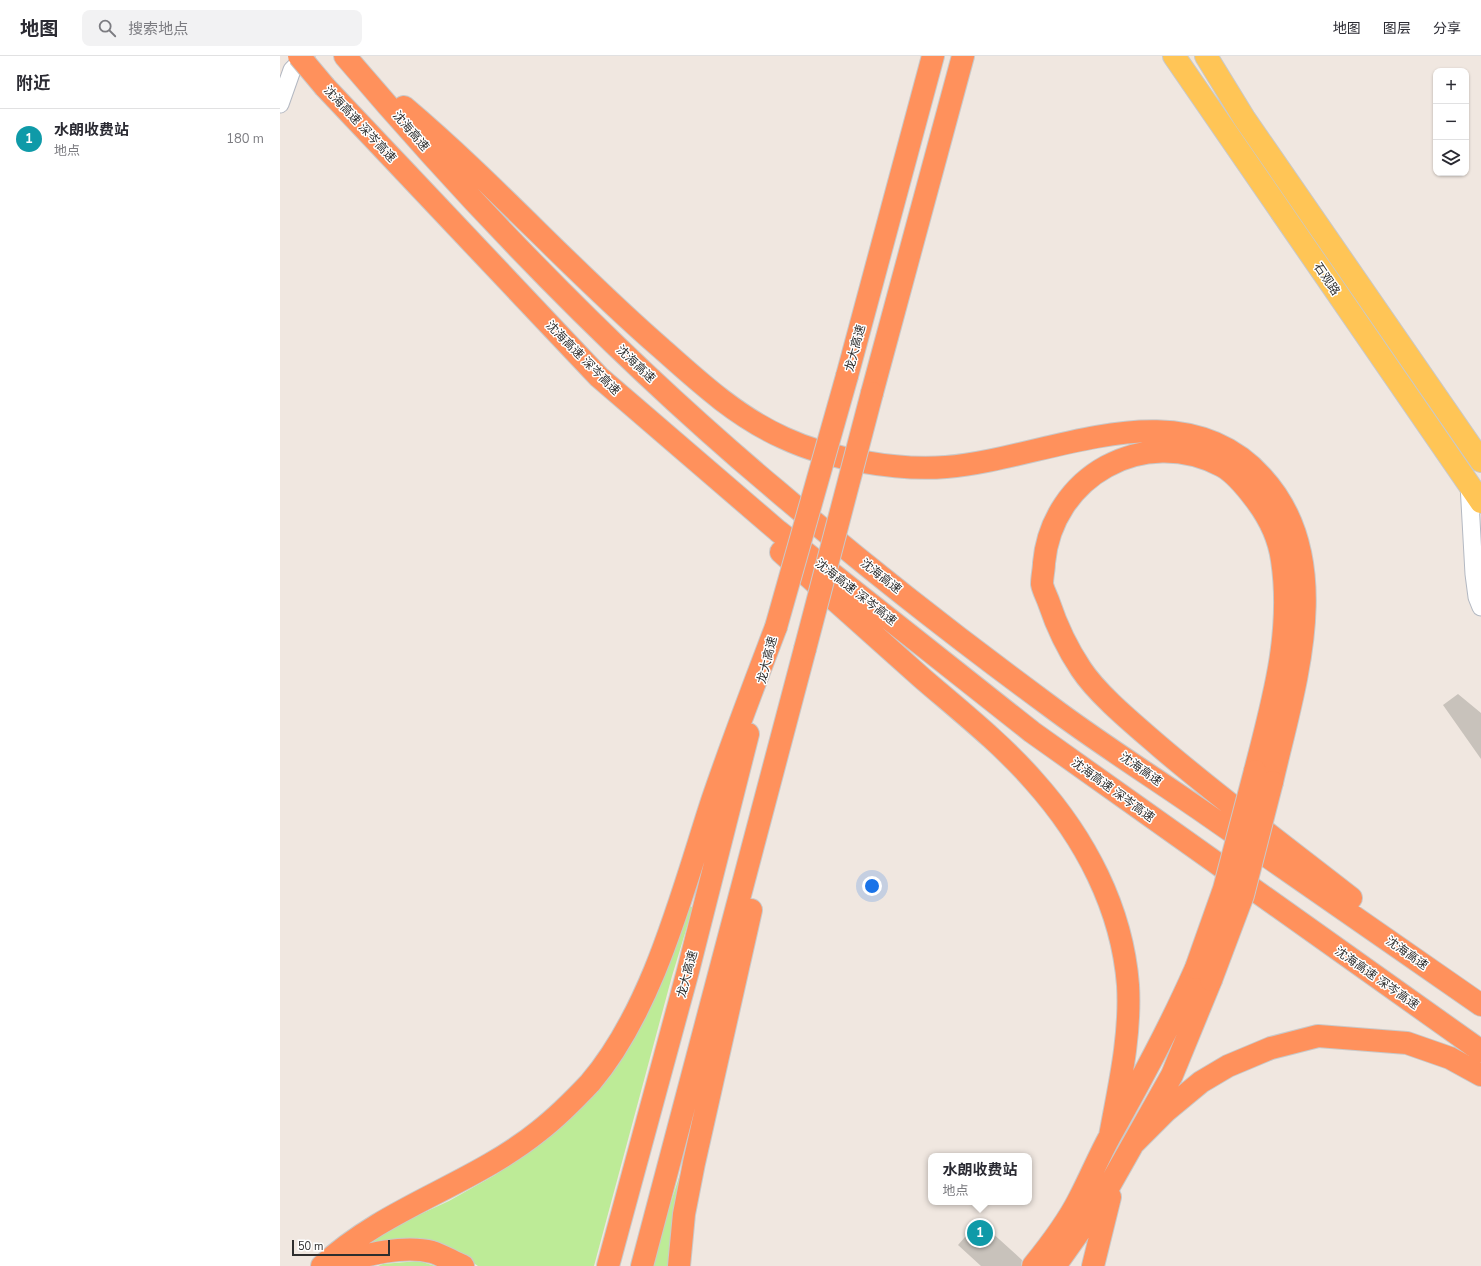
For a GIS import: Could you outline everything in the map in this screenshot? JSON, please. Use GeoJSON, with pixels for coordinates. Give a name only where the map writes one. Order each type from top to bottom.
{"type":"FeatureCollection","features":[{"type":"Feature","properties":{"kind":"highway","name":"沈海高速 深岑高速"},"geometry":{"type":"LineString","coordinates":[[299,56],[325,87],[599,377],[778,531],[1032,732],[1481,1051]]}},
{"type":"Feature","properties":{"kind":"highway","name":"龙大高速"},"geometry":{"type":"LineString","coordinates":[[608,1266],[688,972],[776,627],[847,376],[934,56]]}},
{"type":"Feature","properties":{"kind":"highway"},"geometry":{"type":"LineString","coordinates":[[642,1266],[872,393],[963,56]]}},
{"type":"Feature","properties":{"kind":"highway"},"geometry":{"type":"LineString","coordinates":[[348,60],[448,144],[571,266],[631,323],[704,386],[740,414],[785,439],[839,456],[904,468],[948,467],[988,461],[1107,435],[1139,431],[1168,431],[1199,436],[1220,444],[1239,455],[1255,468],[1270,486],[1287,511],[1291,518],[1301,553],[1305,602],[1301,651],[1264,776],[1224,889],[1204,974],[1172,1075],[1099,1204],[1055,1266]]}},
{"type":"Feature","properties":{"kind":"highway","name":"沈海高速"},"geometry":{"type":"LineString","coordinates":[[348,60],[429,152],[552,282],[688,413],[773,488],[926,612],[1054,709],[1481,1005]]}},
{"type":"Feature","properties":{"kind":"highway"},"geometry":{"type":"LineString","coordinates":[[599,377],[648,434],[991,739],[1034,780],[1065,818],[1090,857],[1108,898],[1121,943],[1128,985],[1127,1025],[1123,1065],[1110,1136]]}},
{"type":"Feature","properties":{"kind":"highway"},"geometry":{"type":"LineString","coordinates":[[1264,776],[1286,617],[1282,558],[1275,533],[1262,508],[1245,486],[1223,467],[1196,456],[1166,452],[1139,454],[1114,461],[1092,474],[1067,499],[1054,520],[1046,548],[1042,585],[1060,633],[1082,671],[1132,722],[1189,771],[1481,1000]]}},
{"type":"Feature","properties":{"kind":"highway"},"geometry":{"type":"LineString","coordinates":[[322,1266],[370,1229],[484,1168],[538,1132],[586,1087],[610,1056],[632,1020],[654,971],[732,740],[776,627]]}},
{"type":"Feature","properties":{"kind":"highway"},"geometry":{"type":"LineString","coordinates":[[679,1266],[684,1214],[756,890],[782,739]]}},
{"type":"Feature","properties":{"kind":"highway"},"geometry":{"type":"LineString","coordinates":[[1033,1266],[1060,1232],[1080,1198],[1110,1136],[1140,1085],[1169,1027],[1204,974]]}},
{"type":"Feature","properties":{"kind":"highway"},"geometry":{"type":"LineString","coordinates":[[1133,1144],[1166,1111],[1201,1082],[1228,1066],[1271,1048],[1318,1036],[1407,1043],[1450,1058],[1481,1076]]}},
{"type":"Feature","properties":{"kind":"highway"},"geometry":{"type":"LineString","coordinates":[[1016,1266],[1044,1233],[1094,1168]]}},
{"type":"Feature","properties":{"kind":"highway"},"geometry":{"type":"LineString","coordinates":[[1093,1266],[1106,1211],[1119,1169]]}},
{"type":"Feature","properties":{"kind":"highway"},"geometry":{"type":"LineString","coordinates":[[342,1266],[371,1254],[409,1249],[432,1252],[463,1266]]}},
{"type":"Feature","properties":{"kind":"main road","name":"石观路"},"geometry":{"type":"LineString","coordinates":[[1174,56],[1481,502]]}},
{"type":"Feature","properties":{"kind":"main road","name":"石观路"},"geometry":{"type":"LineString","coordinates":[[1206,56],[1270,156],[1481,461]]}},
{"type":"Feature","properties":{"kind":"street"},"geometry":{"type":"LineString","coordinates":[[280,104],[292,70],[306,56]]}},
{"type":"Feature","properties":{"kind":"street"},"geometry":{"type":"LineString","coordinates":[[1469,484],[1474,574],[1477,597],[1481,607]]}},
{"type":"Feature","properties":{"kind":"green space"},"geometry":{"type":"Polygon","coordinates":[[[687,906],[693,907],[672,976],[594,1266],[478,1266],[460,1254],[354,1250],[399,1224],[449,1201],[495,1175],[546,1139],[588,1100],[687,906]]]}},
{"type":"Feature","properties":{"kind":"green space"},"geometry":{"type":"Polygon","coordinates":[[[684,1162],[673,1266],[650,1266],[684,1162]]]}},
{"type":"Feature","properties":{"kind":"green space"},"geometry":{"type":"Polygon","coordinates":[[[419,1261],[435,1266],[378,1266],[383,1264],[419,1261]]]}},
{"type":"Feature","properties":{"kind":"building"},"geometry":{"type":"Polygon","coordinates":[[[1458,694],[1481,713],[1481,759],[1443,705],[1458,694]]]}},
{"type":"Feature","properties":{"kind":"building"},"geometry":{"type":"Polygon","coordinates":[[[979,1221],[1022,1260],[1021,1266],[981,1266],[958,1245],[979,1221]]]}},
{"type":"Feature","properties":{"kind":"place","name":"水朗收费站"},"geometry":{"type":"Point","coordinates":[980,1233]}}]}
